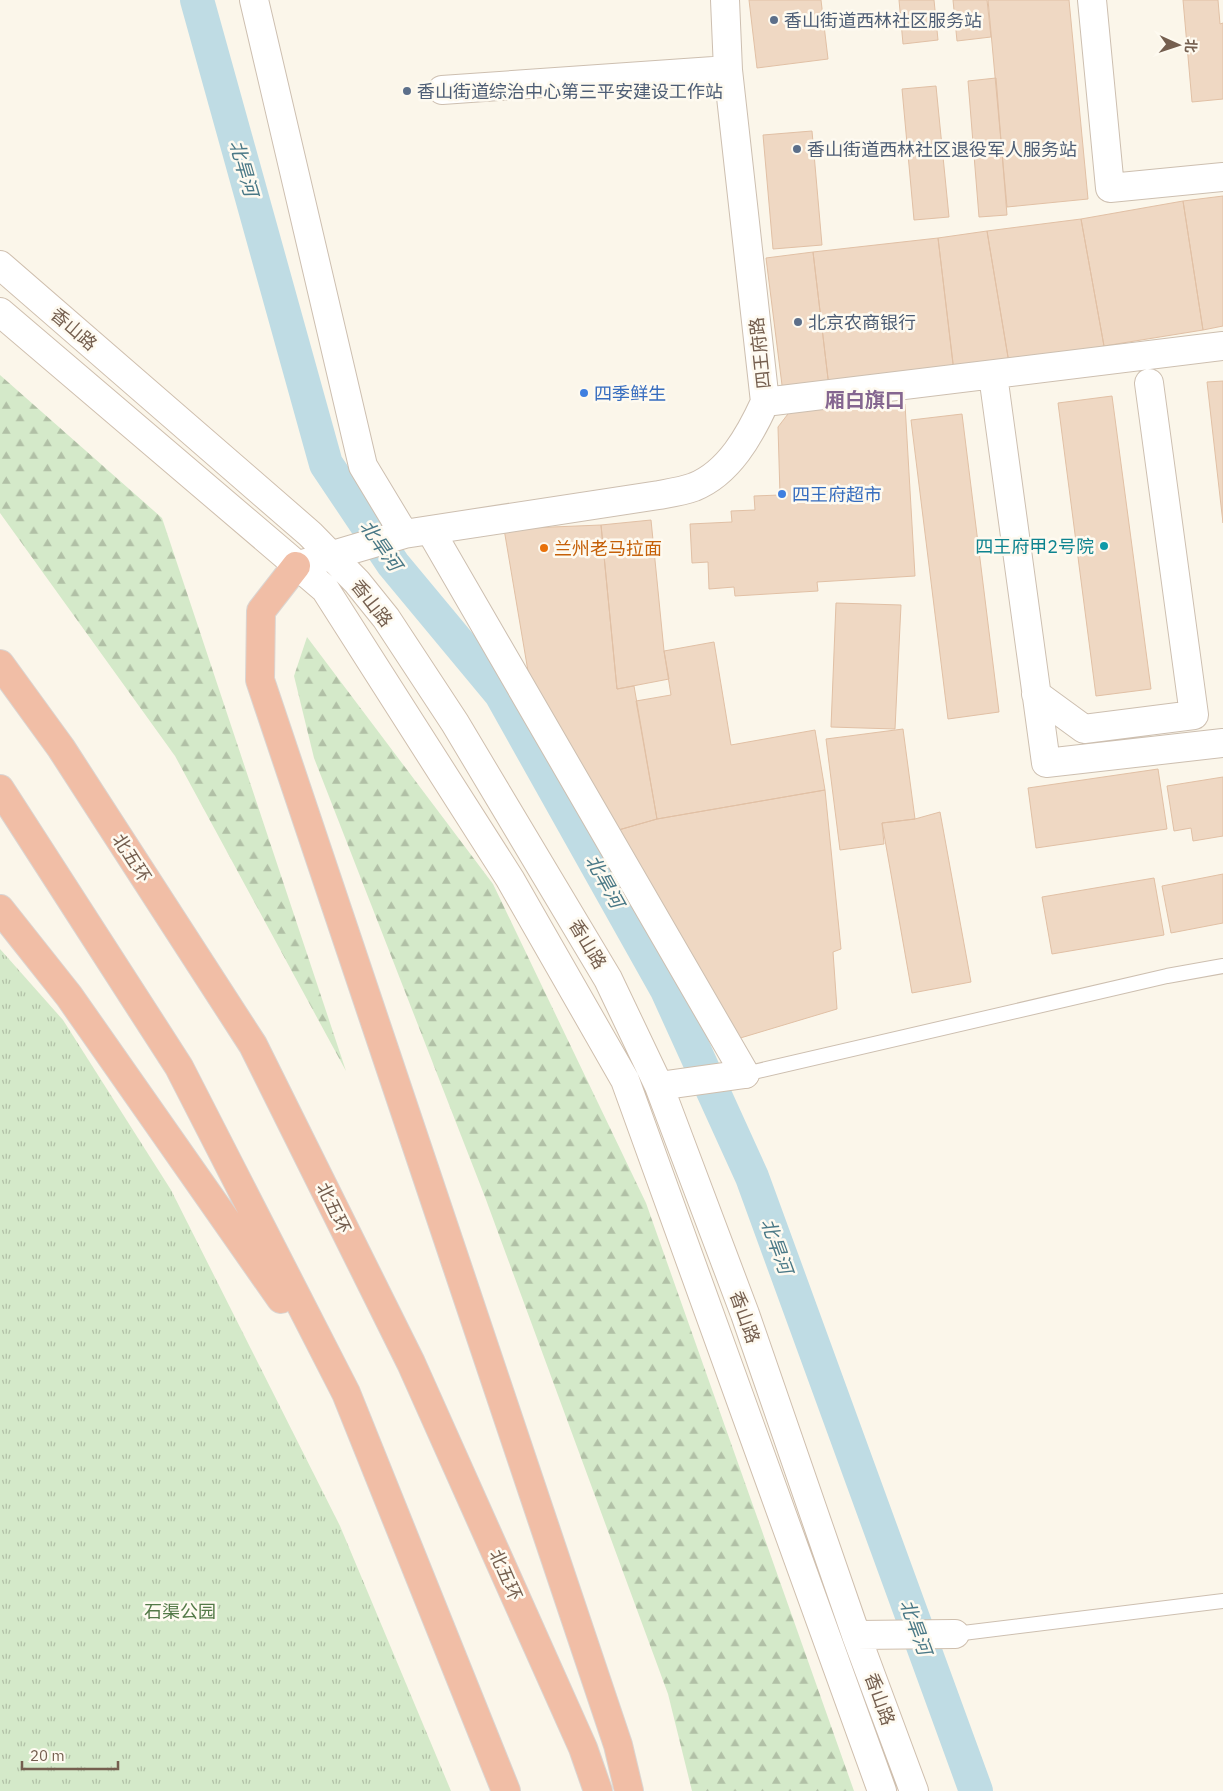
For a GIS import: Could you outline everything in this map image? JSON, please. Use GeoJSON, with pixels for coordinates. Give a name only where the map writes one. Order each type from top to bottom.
{"type":"FeatureCollection","features":[{"type":"Feature","properties":{"kind":"highway"},"geometry":{"type":"LineString","coordinates":[[296,566],[261,611],[260,680],[618,1745],[630,1791]]}},
{"type":"Feature","properties":{"kind":"highway","name":"北五环"},"geometry":{"type":"LineString","coordinates":[[0,664],[61,748],[253,1044],[411,1363],[582,1748],[598,1791]]}},
{"type":"Feature","properties":{"kind":"highway"},"geometry":{"type":"LineString","coordinates":[[0,789],[178,1067],[346,1393],[506,1791]]}},
{"type":"Feature","properties":{"kind":"highway"},"geometry":{"type":"LineString","coordinates":[[0,909],[69,996],[175,1145],[346,1393]]}},
{"type":"Feature","properties":{"kind":"street"},"geometry":{"type":"LineString","coordinates":[[254,0],[363,466],[396,536]]}},
{"type":"Feature","properties":{"kind":"street","name":"四王府路"},"geometry":{"type":"LineString","coordinates":[[296,566],[396,536],[659,495],[693,487],[720,472],[752,430],[765,402],[728,70],[725,0]]}},
{"type":"Feature","properties":{"kind":"street"},"geometry":{"type":"LineString","coordinates":[[1092,0],[1110,188],[1223,177]]}},
{"type":"Feature","properties":{"kind":"street"},"geometry":{"type":"LineString","coordinates":[[442,90],[728,70]]}},
{"type":"Feature","properties":{"kind":"street","name":"香山路"},"geometry":{"type":"LineString","coordinates":[[0,265],[310,534],[338,554],[356,582],[386,618],[460,731],[608,979],[659,1086],[745,1314],[856,1635],[914,1791]]}},
{"type":"Feature","properties":{"kind":"street","name":"香山路"},"geometry":{"type":"LineString","coordinates":[[0,312],[325,590],[401,705],[510,879],[625,1080],[882,1791]]}},
{"type":"Feature","properties":{"kind":"street"},"geometry":{"type":"LineString","coordinates":[[765,402],[1223,346]]}},
{"type":"Feature","properties":{"kind":"street"},"geometry":{"type":"LineString","coordinates":[[993,374],[1046,763],[1223,743]]}},
{"type":"Feature","properties":{"kind":"street"},"geometry":{"type":"LineString","coordinates":[[1036,694],[1084,729],[1194,715],[1149,383]]}},
{"type":"Feature","properties":{"kind":"street"},"geometry":{"type":"LineString","coordinates":[[430,530],[745,1074],[659,1086]]}},
{"type":"Feature","properties":{"kind":"street"},"geometry":{"type":"LineString","coordinates":[[856,1635],[954,1634]]}},
{"type":"Feature","properties":{"kind":"lane"},"geometry":{"type":"LineString","coordinates":[[745,1074],[1167,976],[1223,966]]}},
{"type":"Feature","properties":{"kind":"lane"},"geometry":{"type":"LineString","coordinates":[[954,1634],[1223,1601]]}},
{"type":"Feature","properties":{"kind":"green space"},"geometry":{"type":"Polygon","coordinates":[[[0,375],[162,518],[346,1071],[175,756],[0,513],[0,375]]]}},
{"type":"Feature","properties":{"kind":"green space"},"geometry":{"type":"Polygon","coordinates":[[[307,637],[493,884],[646,1203],[854,1791],[692,1791],[668,1694],[485,1197],[314,758],[294,676],[307,637]]]}},
{"type":"Feature","properties":{"kind":"green space","name":"石渠公园"},"geometry":{"type":"Polygon","coordinates":[[[0,949],[63,1020],[171,1190],[340,1526],[451,1791],[0,1791],[0,949]]]}},
{"type":"Feature","properties":{"kind":"building"},"geometry":{"type":"Polygon","coordinates":[[[749,0],[821,0],[828,59],[757,68],[749,0]]]}},
{"type":"Feature","properties":{"kind":"building"},"geometry":{"type":"Polygon","coordinates":[[[899,0],[934,0],[938,40],[903,44],[899,0]]]}},
{"type":"Feature","properties":{"kind":"building"},"geometry":{"type":"Polygon","coordinates":[[[953,0],[987,0],[991,37],[957,41],[953,0]]]}},
{"type":"Feature","properties":{"kind":"building"},"geometry":{"type":"Polygon","coordinates":[[[988,0],[1069,0],[1088,199],[1007,207],[988,0]]]}},
{"type":"Feature","properties":{"kind":"building"},"geometry":{"type":"Polygon","coordinates":[[[1183,0],[1218,0],[1220,24],[1223,23],[1223,99],[1192,102],[1183,0]]]}},
{"type":"Feature","properties":{"kind":"building"},"geometry":{"type":"Polygon","coordinates":[[[996,78],[1007,215],[979,217],[968,81],[996,78]]]}},
{"type":"Feature","properties":{"kind":"building"},"geometry":{"type":"Polygon","coordinates":[[[936,86],[949,217],[914,220],[902,89],[936,86]]]}},
{"type":"Feature","properties":{"kind":"building"},"geometry":{"type":"Polygon","coordinates":[[[812,131],[822,245],[773,249],[763,135],[812,131]]]}},
{"type":"Feature","properties":{"kind":"building"},"geometry":{"type":"Polygon","coordinates":[[[1223,196],[1223,326],[1203,330],[1183,201],[1223,196]]]}},
{"type":"Feature","properties":{"kind":"building"},"geometry":{"type":"Polygon","coordinates":[[[1183,201],[1203,330],[1104,346],[1081,219],[1183,201]]]}},
{"type":"Feature","properties":{"kind":"building"},"geometry":{"type":"Polygon","coordinates":[[[1081,219],[1104,346],[1009,363],[987,231],[1081,219]]]}},
{"type":"Feature","properties":{"kind":"building"},"geometry":{"type":"Polygon","coordinates":[[[987,231],[1009,363],[954,373],[938,238],[987,231]]]}},
{"type":"Feature","properties":{"kind":"building"},"geometry":{"type":"Polygon","coordinates":[[[938,238],[954,371],[829,387],[813,252],[938,238]]]}},
{"type":"Feature","properties":{"kind":"building","name":"北京农商银行"},"geometry":{"type":"Polygon","coordinates":[[[813,252],[829,387],[783,393],[766,258],[813,252]]]}},
{"type":"Feature","properties":{"kind":"building"},"geometry":{"type":"Polygon","coordinates":[[[1223,381],[1223,523],[1207,382],[1223,381]]]}},
{"type":"Feature","properties":{"kind":"building","name":"四王府甲2号院"},"geometry":{"type":"Polygon","coordinates":[[[1112,396],[1151,689],[1096,696],[1058,403],[1112,396]]]}},
{"type":"Feature","properties":{"kind":"building"},"geometry":{"type":"Polygon","coordinates":[[[905,404],[915,576],[817,582],[818,591],[735,596],[734,587],[709,589],[708,562],[692,563],[690,524],[732,522],[731,511],[755,510],[754,496],[780,495],[778,427],[791,410],[905,404]]]}},
{"type":"Feature","properties":{"kind":"building"},"geometry":{"type":"Polygon","coordinates":[[[962,414],[999,712],[948,719],[911,420],[962,414]]]}},
{"type":"Feature","properties":{"kind":"building"},"geometry":{"type":"Polygon","coordinates":[[[651,520],[664,651],[669,679],[617,689],[601,525],[651,520]]]}},
{"type":"Feature","properties":{"kind":"building"},"geometry":{"type":"Polygon","coordinates":[[[601,525],[617,689],[634,686],[657,819],[615,831],[531,689],[504,529],[601,525]]]}},
{"type":"Feature","properties":{"kind":"building"},"geometry":{"type":"Polygon","coordinates":[[[836,603],[901,605],[895,729],[831,727],[836,603]]]}},
{"type":"Feature","properties":{"kind":"building"},"geometry":{"type":"Polygon","coordinates":[[[714,642],[731,745],[815,730],[825,790],[657,819],[636,701],[671,695],[664,651],[714,642]]]}},
{"type":"Feature","properties":{"kind":"building"},"geometry":{"type":"Polygon","coordinates":[[[903,729],[915,819],[882,823],[884,844],[840,850],[826,739],[903,729]]]}},
{"type":"Feature","properties":{"kind":"building"},"geometry":{"type":"Polygon","coordinates":[[[1158,769],[1167,829],[1036,848],[1028,788],[1158,769]]]}},
{"type":"Feature","properties":{"kind":"building"},"geometry":{"type":"Polygon","coordinates":[[[1223,777],[1223,836],[1193,841],[1191,828],[1174,831],[1167,786],[1223,777]]]}},
{"type":"Feature","properties":{"kind":"building"},"geometry":{"type":"Polygon","coordinates":[[[825,790],[841,949],[833,952],[837,1009],[727,1042],[615,831],[657,819],[825,790]]]}},
{"type":"Feature","properties":{"kind":"building"},"geometry":{"type":"Polygon","coordinates":[[[940,812],[971,982],[912,993],[882,823],[915,819],[940,812]]]}},
{"type":"Feature","properties":{"kind":"building"},"geometry":{"type":"Polygon","coordinates":[[[1223,874],[1223,923],[1171,933],[1162,886],[1223,874]]]}},
{"type":"Feature","properties":{"kind":"building"},"geometry":{"type":"Polygon","coordinates":[[[1154,878],[1164,935],[1052,954],[1042,897],[1154,878]]]}},
{"type":"Feature","properties":{"kind":"waterway","name":"北旱河"},"geometry":{"type":"LineString","coordinates":[[197,0],[326,464],[393,564],[501,694],[667,990],[752,1177],[976,1791]]}},
{"type":"Feature","properties":{"kind":"place","name":"香山街道西林社区服务站"},"geometry":{"type":"Point","coordinates":[774,20]}},
{"type":"Feature","properties":{"kind":"place","name":"香山街道综治中心第三平安建设工作站"},"geometry":{"type":"Point","coordinates":[407,91]}},
{"type":"Feature","properties":{"kind":"place","name":"香山街道西林社区退役军人服务站"},"geometry":{"type":"Point","coordinates":[797,149]}},
{"type":"Feature","properties":{"kind":"place","name":"北京农商银行"},"geometry":{"type":"Point","coordinates":[798,322]}},
{"type":"Feature","properties":{"kind":"place","name":"四季鲜生"},"geometry":{"type":"Point","coordinates":[584,393]}},
{"type":"Feature","properties":{"kind":"place","name":"四王府超市"},"geometry":{"type":"Point","coordinates":[782,494]}},
{"type":"Feature","properties":{"kind":"place","name":"四王府甲2号院"},"geometry":{"type":"Point","coordinates":[1104,546]}},
{"type":"Feature","properties":{"kind":"place","name":"兰州老马拉面"},"geometry":{"type":"Point","coordinates":[544,548]}},
{"type":"Feature","properties":{"kind":"district","name":"厢白旗口"},"geometry":{"type":"Point","coordinates":[865,399]}}]}
